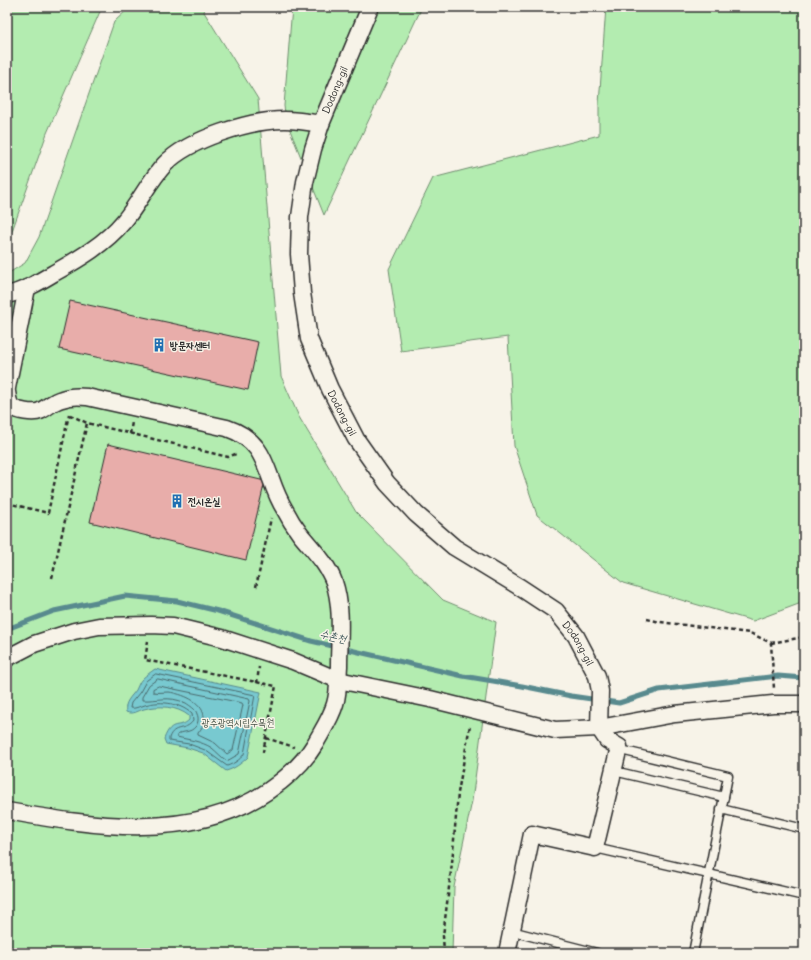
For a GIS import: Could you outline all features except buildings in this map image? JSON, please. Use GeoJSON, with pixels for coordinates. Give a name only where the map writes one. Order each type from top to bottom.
{"type":"FeatureCollection","features":[{"type":"Feature","properties":{"kind":"street","name":"Dodong-gil"},"geometry":{"type":"LineString","coordinates":[[370,7],[321,124],[305,182],[300,217],[299,254],[302,293],[309,339],[330,389],[356,439],[387,483],[416,514],[454,547],[556,611],[576,636],[597,676],[600,691],[599,728]]}},
{"type":"Feature","properties":{"kind":"street"},"geometry":{"type":"LineString","coordinates":[[7,295],[27,288],[75,262],[98,246],[124,221],[153,178],[165,164],[187,146],[211,136],[261,122],[286,120],[321,124]]}},
{"type":"Feature","properties":{"kind":"street"},"geometry":{"type":"LineString","coordinates":[[7,388],[27,288]]}},
{"type":"Feature","properties":{"kind":"street"},"geometry":{"type":"LineString","coordinates":[[7,392],[9,402],[13,408],[19,410],[32,412],[39,411],[60,399],[73,396],[96,398],[228,428],[239,432],[249,439],[256,447],[263,458],[282,507],[290,520],[322,561],[331,576],[338,597],[339,617],[338,686],[334,706],[325,726],[310,752],[293,772],[261,796],[240,807],[208,818],[150,826],[127,826],[70,821],[7,810]]}},
{"type":"Feature","properties":{"kind":"street"},"geometry":{"type":"LineString","coordinates":[[7,658],[34,644],[74,631],[99,626],[173,626],[222,638],[293,661],[338,680],[471,709],[555,730],[599,728],[675,714],[773,704],[804,704]]}},
{"type":"Feature","properties":{"kind":"street"},"geometry":{"type":"LineString","coordinates":[[507,953],[532,834],[595,848],[619,747],[607,740],[599,728]]}},
{"type":"Feature","properties":{"kind":"lane"},"geometry":{"type":"LineString","coordinates":[[619,747],[625,751],[728,776],[693,953]]}},
{"type":"Feature","properties":{"kind":"lane"},"geometry":{"type":"LineString","coordinates":[[614,771],[724,797]]}},
{"type":"Feature","properties":{"kind":"lane"},"geometry":{"type":"LineString","coordinates":[[721,809],[804,829]]}},
{"type":"Feature","properties":{"kind":"lane"},"geometry":{"type":"LineString","coordinates":[[595,848],[804,896]]}},
{"type":"Feature","properties":{"kind":"lane"},"geometry":{"type":"LineString","coordinates":[[511,931],[597,953]]}},
{"type":"Feature","properties":{"kind":"path"},"geometry":{"type":"LineString","coordinates":[[50,404],[86,423],[228,457],[256,447]]}},
{"type":"Feature","properties":{"kind":"path"},"geometry":{"type":"LineString","coordinates":[[7,503],[48,513],[69,414]]}},
{"type":"Feature","properties":{"kind":"path"},"geometry":{"type":"LineString","coordinates":[[52,578],[86,423]]}},
{"type":"Feature","properties":{"kind":"path"},"geometry":{"type":"LineString","coordinates":[[256,587],[276,492]]}},
{"type":"Feature","properties":{"kind":"path"},"geometry":{"type":"LineString","coordinates":[[647,619],[660,622],[750,633],[771,643],[804,637]]}},
{"type":"Feature","properties":{"kind":"path"},"geometry":{"type":"LineString","coordinates":[[151,625],[145,660],[276,686],[263,752]]}},
{"type":"Feature","properties":{"kind":"path"},"geometry":{"type":"LineString","coordinates":[[771,643],[775,694]]}},
{"type":"Feature","properties":{"kind":"path"},"geometry":{"type":"LineString","coordinates":[[444,953],[443,936],[458,793],[471,709]]}},
{"type":"Feature","properties":{"kind":"path"},"geometry":{"type":"LineString","coordinates":[[266,738],[310,752]]}},
{"type":"Feature","properties":{"kind":"green space"},"geometry":{"type":"Polygon","coordinates":[[[7,7],[102,7],[47,133],[7,245],[7,7]]]}},
{"type":"Feature","properties":{"kind":"green space","name":"광주광역시립수목원"},"geometry":{"type":"Polygon","coordinates":[[[130,7],[205,7],[204,12],[258,99],[281,376],[299,417],[356,512],[443,600],[496,622],[472,801],[454,887],[452,953],[7,953],[7,274],[25,263],[39,237],[114,22],[130,7]]]}},
{"type":"Feature","properties":{"kind":"green space"},"geometry":{"type":"Polygon","coordinates":[[[292,7],[422,7],[324,215],[286,120],[284,106],[292,7]]]}},
{"type":"Feature","properties":{"kind":"green space"},"geometry":{"type":"Polygon","coordinates":[[[606,7],[804,7],[804,602],[753,621],[623,583],[537,515],[514,446],[508,337],[401,351],[389,269],[433,178],[599,135],[599,104],[606,7]]]}},
{"type":"Feature","properties":{"kind":"water"},"geometry":{"type":"Polygon","coordinates":[[[155,669],[261,692],[248,757],[238,766],[226,771],[203,753],[188,748],[166,744],[164,739],[170,729],[173,726],[185,723],[189,720],[189,716],[179,710],[161,707],[144,709],[133,713],[126,712],[127,702],[136,690],[140,681],[155,669]]]}},
{"type":"Feature","properties":{"kind":"waterway","name":"수촌천"},"geometry":{"type":"LineString","coordinates":[[7,629],[54,611],[125,596],[177,601],[218,611],[311,641],[463,676],[571,696],[619,703],[659,690],[778,676],[804,678]]}},
{"type":"Feature","properties":{"kind":"place","name":"방문자센터"},"geometry":{"type":"Point","coordinates":[159,345]}},
{"type":"Feature","properties":{"kind":"place","name":"전시온실"},"geometry":{"type":"Point","coordinates":[177,501]}}]}
